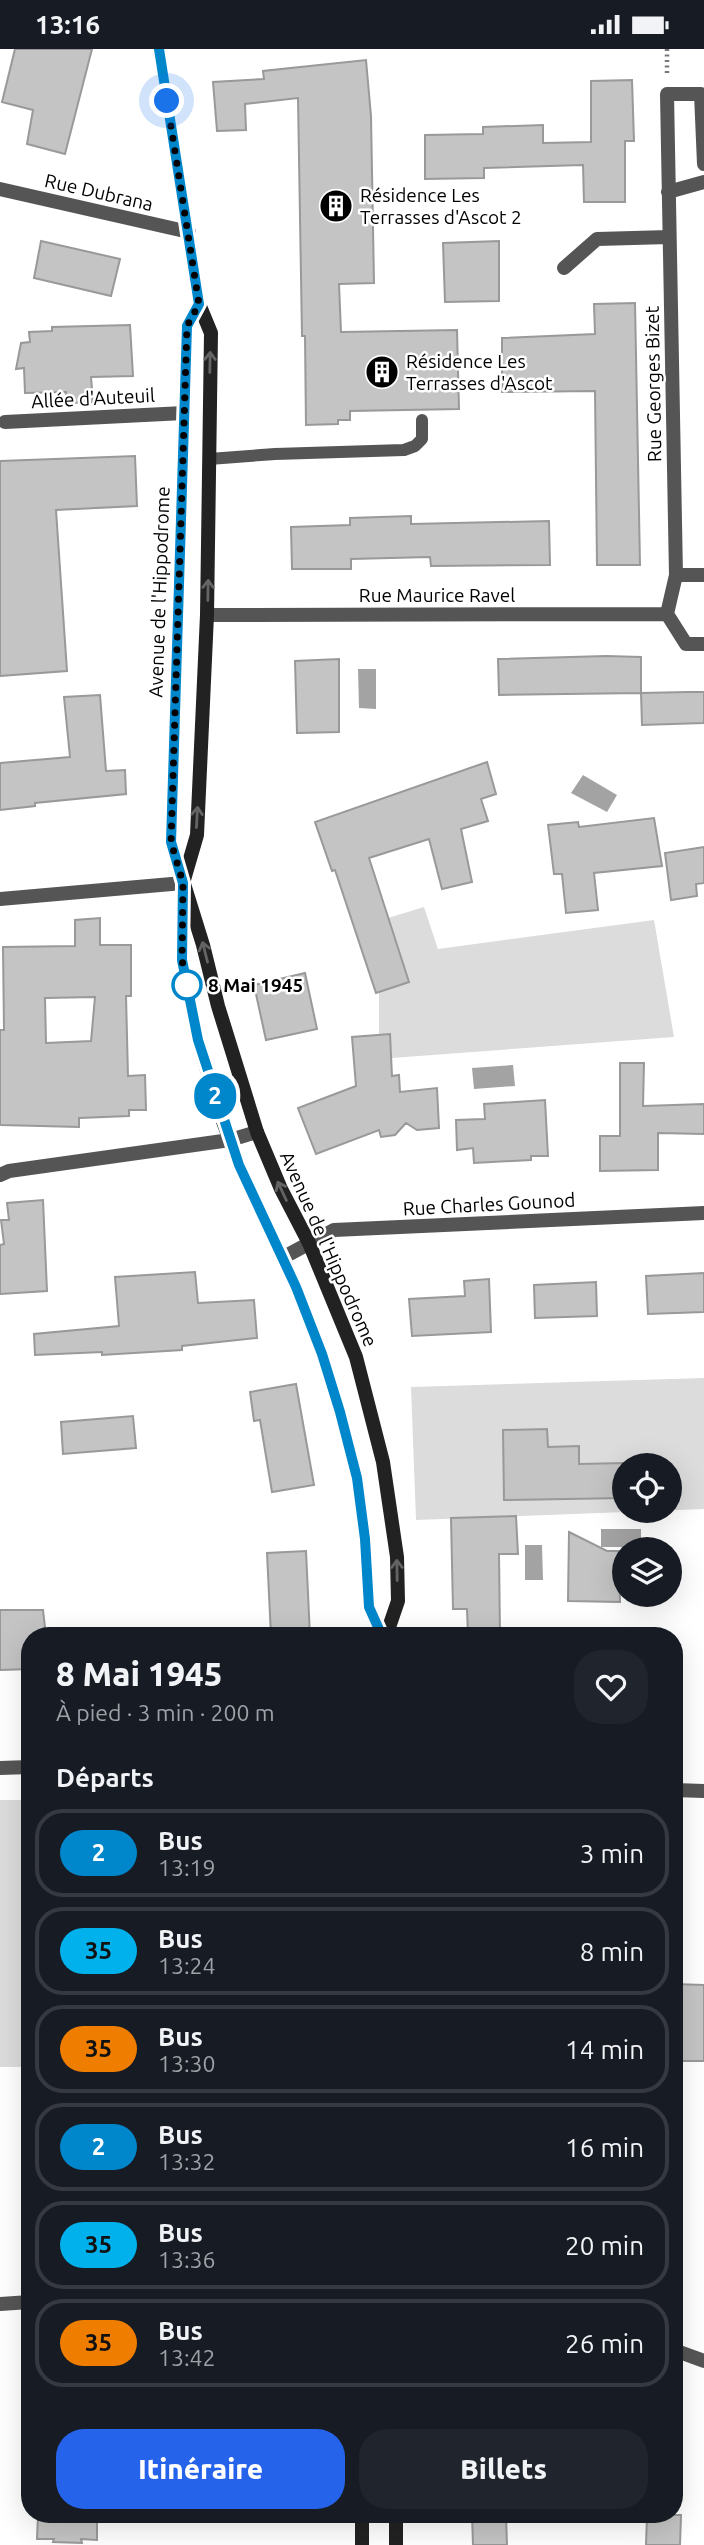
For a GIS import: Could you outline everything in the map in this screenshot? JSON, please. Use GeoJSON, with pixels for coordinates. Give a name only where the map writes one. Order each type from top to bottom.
{"type":"FeatureCollection","features":[{"type":"Feature","properties":{"kind":"street","name":"Avenue de l'Hippodrome"},"geometry":{"type":"LineString","coordinates":[[159,49],[199,304],[211,333],[207,615],[197,835],[183,883]]}},
{"type":"Feature","properties":{"kind":"street","name":"Rue Georges Bizet"},"geometry":{"type":"LineString","coordinates":[[676,575],[667,95],[701,94],[704,164]]}},
{"type":"Feature","properties":{"kind":"street"},"geometry":{"type":"LineString","coordinates":[[668,192],[704,182]]}},
{"type":"Feature","properties":{"kind":"street","name":"Rue Dubrana"},"geometry":{"type":"LineString","coordinates":[[0,189],[189,232]]}},
{"type":"Feature","properties":{"kind":"street"},"geometry":{"type":"LineString","coordinates":[[564,268],[597,239],[670,237]]}},
{"type":"Feature","properties":{"kind":"street","name":"Avenue de l'Hippodrome"},"geometry":{"type":"LineString","coordinates":[[199,304],[187,326],[171,842],[257,1132],[281,1189],[309,1244],[356,1357],[383,1462],[397,1557],[398,1601],[388,1627]]}},
{"type":"Feature","properties":{"kind":"street","name":"Allée d'Auteuil"},"geometry":{"type":"LineString","coordinates":[[5,422],[184,413]]}},
{"type":"Feature","properties":{"kind":"street"},"geometry":{"type":"LineString","coordinates":[[704,575],[676,575],[667,614],[686,644],[704,644]]}},
{"type":"Feature","properties":{"kind":"street","name":"Rue Maurice Ravel"},"geometry":{"type":"LineString","coordinates":[[207,615],[667,614]]}},
{"type":"Feature","properties":{"kind":"street"},"geometry":{"type":"LineString","coordinates":[[0,899],[183,883],[182,960],[198,1040],[239,1165],[317,1340],[340,1412],[357,1478],[365,1539],[369,1607],[379,1627]]}},
{"type":"Feature","properties":{"kind":"street"},"geometry":{"type":"LineString","coordinates":[[0,1174],[230,1140],[257,1132]]}},
{"type":"Feature","properties":{"kind":"street","name":"Rue Charles Gounod"},"geometry":{"type":"LineString","coordinates":[[282,1258],[334,1230],[704,1213]]}},
{"type":"Feature","properties":{"kind":"street"},"geometry":{"type":"LineString","coordinates":[[0,1768],[21,1767]]}},
{"type":"Feature","properties":{"kind":"street"},"geometry":{"type":"LineString","coordinates":[[683,1790],[704,1791]]}},
{"type":"Feature","properties":{"kind":"street"},"geometry":{"type":"LineString","coordinates":[[0,2304],[21,2303]]}},
{"type":"Feature","properties":{"kind":"street"},"geometry":{"type":"LineString","coordinates":[[683,2353],[704,2361]]}},
{"type":"Feature","properties":{"kind":"street"},"geometry":{"type":"LineString","coordinates":[[362,2523],[362,2545]]}},
{"type":"Feature","properties":{"kind":"street"},"geometry":{"type":"LineString","coordinates":[[396,2523],[396,2545]]}},
{"type":"Feature","properties":{"kind":"lane"},"geometry":{"type":"LineString","coordinates":[[209,459],[404,450],[415,446],[422,439],[422,420]]}},
{"type":"Feature","properties":{"kind":"shaded area"},"geometry":{"type":"Polygon","coordinates":[[[358,669],[376,669],[376,709],[359,708],[358,669]]]}},
{"type":"Feature","properties":{"kind":"shaded area"},"geometry":{"type":"Polygon","coordinates":[[[583,775],[617,795],[607,812],[571,793],[583,775]]]}},
{"type":"Feature","properties":{"kind":"shaded area"},"geometry":{"type":"Polygon","coordinates":[[[424,907],[438,949],[654,920],[674,1037],[392,1058],[390,1034],[379,1035],[379,992],[409,982],[388,918],[424,907]]]}},
{"type":"Feature","properties":{"kind":"shaded area"},"geometry":{"type":"Polygon","coordinates":[[[513,1065],[515,1086],[474,1089],[472,1068],[513,1065]]]}},
{"type":"Feature","properties":{"kind":"shaded area"},"geometry":{"type":"Polygon","coordinates":[[[704,1378],[704,1509],[682,1510],[682,1453],[612,1453],[612,1513],[416,1520],[411,1387],[704,1378]]]}},
{"type":"Feature","properties":{"kind":"shaded area"},"geometry":{"type":"Polygon","coordinates":[[[601,1529],[641,1529],[641,1537],[612,1537],[612,1547],[601,1547],[601,1529]]]}},
{"type":"Feature","properties":{"kind":"shaded area"},"geometry":{"type":"Polygon","coordinates":[[[525,1545],[542,1545],[543,1580],[525,1580],[525,1545]]]}},
{"type":"Feature","properties":{"kind":"shaded area"},"geometry":{"type":"Polygon","coordinates":[[[0,1800],[21,1800],[21,2067],[0,2067],[0,1800]]]}},
{"type":"Feature","properties":{"kind":"building"},"geometry":{"type":"Polygon","coordinates":[[[15,49],[92,49],[65,154],[27,144],[33,110],[2,102],[15,49]]]}},
{"type":"Feature","properties":{"kind":"building"},"geometry":{"type":"Polygon","coordinates":[[[366,60],[371,116],[374,283],[339,284],[341,332],[457,330],[459,409],[350,411],[350,420],[338,420],[338,424],[306,425],[298,98],[245,104],[246,130],[217,131],[213,82],[264,79],[263,71],[366,60]]]}},
{"type":"Feature","properties":{"kind":"building"},"geometry":{"type":"Polygon","coordinates":[[[632,80],[634,141],[625,141],[625,202],[584,202],[583,165],[484,168],[484,178],[425,179],[425,135],[483,134],[483,127],[543,125],[543,143],[591,142],[591,81],[632,80]]]}},
{"type":"Feature","properties":{"kind":"building"},"geometry":{"type":"Polygon","coordinates":[[[41,241],[120,259],[111,296],[34,278],[41,241]]]}},
{"type":"Feature","properties":{"kind":"building"},"geometry":{"type":"Polygon","coordinates":[[[499,241],[499,301],[445,302],[443,243],[499,241]]]}},
{"type":"Feature","properties":{"kind":"building"},"geometry":{"type":"Polygon","coordinates":[[[635,303],[640,565],[597,565],[595,391],[502,392],[502,338],[595,334],[594,304],[635,303]]]}},
{"type":"Feature","properties":{"kind":"building"},"geometry":{"type":"Polygon","coordinates":[[[130,325],[133,376],[91,377],[93,402],[67,403],[66,392],[25,393],[24,368],[16,369],[21,343],[30,342],[29,332],[52,331],[52,327],[130,325]]]}},
{"type":"Feature","properties":{"kind":"building"},"geometry":{"type":"Polygon","coordinates":[[[135,456],[137,506],[56,510],[67,671],[0,676],[0,461],[135,456]]]}},
{"type":"Feature","properties":{"kind":"building"},"geometry":{"type":"Polygon","coordinates":[[[411,516],[411,524],[549,521],[550,565],[431,566],[430,557],[351,559],[351,569],[292,569],[291,527],[350,525],[350,518],[411,516]]]}},
{"type":"Feature","properties":{"kind":"building"},"geometry":{"type":"Polygon","coordinates":[[[641,657],[641,693],[499,695],[498,659],[641,657]]]}},
{"type":"Feature","properties":{"kind":"building"},"geometry":{"type":"Polygon","coordinates":[[[339,659],[339,732],[297,733],[295,661],[339,659]]]}},
{"type":"Feature","properties":{"kind":"building"},"geometry":{"type":"Polygon","coordinates":[[[704,692],[704,723],[642,725],[641,693],[704,692]]]}},
{"type":"Feature","properties":{"kind":"building"},"geometry":{"type":"Polygon","coordinates":[[[100,695],[106,771],[125,770],[126,794],[35,803],[35,806],[0,810],[0,763],[70,757],[64,697],[100,695]]]}},
{"type":"Feature","properties":{"kind":"building"},"geometry":{"type":"Polygon","coordinates":[[[487,762],[496,794],[481,799],[488,821],[461,829],[472,882],[442,889],[429,839],[369,858],[409,982],[376,993],[335,870],[332,871],[315,822],[487,762]]]}},
{"type":"Feature","properties":{"kind":"building"},"geometry":{"type":"Polygon","coordinates":[[[654,818],[662,866],[594,873],[598,910],[566,913],[562,874],[554,874],[548,825],[578,822],[579,827],[654,818]]]}},
{"type":"Feature","properties":{"kind":"building"},"geometry":{"type":"Polygon","coordinates":[[[704,847],[704,883],[696,884],[697,896],[671,900],[665,853],[704,847]]]}},
{"type":"Feature","properties":{"kind":"building"},"geometry":{"type":"Polygon","coordinates":[[[100,918],[100,945],[131,945],[131,996],[126,996],[128,1076],[145,1075],[146,1110],[129,1110],[129,1116],[79,1118],[79,1127],[0,1125],[0,1030],[4,1030],[3,947],[75,946],[75,920],[100,918]],[[95,997],[45,998],[46,1043],[91,1041],[95,997]]]}},
{"type":"Feature","properties":{"kind":"building"},"geometry":{"type":"Polygon","coordinates":[[[305,973],[317,1029],[266,1040],[254,985],[305,973]]]}},
{"type":"Feature","properties":{"kind":"building"},"geometry":{"type":"Polygon","coordinates":[[[390,1034],[392,1076],[399,1075],[400,1092],[437,1088],[439,1128],[417,1130],[406,1123],[395,1135],[381,1137],[379,1130],[316,1154],[298,1108],[356,1086],[352,1037],[390,1034]]]}},
{"type":"Feature","properties":{"kind":"building"},"geometry":{"type":"Polygon","coordinates":[[[620,1063],[644,1063],[643,1106],[704,1104],[704,1134],[658,1133],[658,1170],[600,1171],[600,1136],[620,1136],[620,1063]]]}},
{"type":"Feature","properties":{"kind":"building"},"geometry":{"type":"Polygon","coordinates":[[[545,1100],[548,1156],[531,1156],[531,1160],[474,1163],[473,1148],[457,1150],[456,1120],[485,1119],[484,1104],[545,1100]]]}},
{"type":"Feature","properties":{"kind":"building"},"geometry":{"type":"Polygon","coordinates":[[[43,1200],[47,1291],[0,1294],[0,1245],[4,1244],[1,1220],[9,1220],[7,1203],[43,1200]]]}},
{"type":"Feature","properties":{"kind":"building"},"geometry":{"type":"Polygon","coordinates":[[[195,1272],[198,1303],[254,1300],[257,1338],[182,1346],[182,1350],[102,1355],[102,1352],[35,1355],[34,1334],[119,1326],[115,1277],[195,1272]]]}},
{"type":"Feature","properties":{"kind":"building"},"geometry":{"type":"Polygon","coordinates":[[[704,1273],[704,1312],[648,1314],[646,1276],[704,1273]]]}},
{"type":"Feature","properties":{"kind":"building"},"geometry":{"type":"Polygon","coordinates":[[[489,1279],[491,1332],[412,1336],[409,1299],[465,1296],[464,1281],[489,1279]]]}},
{"type":"Feature","properties":{"kind":"building"},"geometry":{"type":"Polygon","coordinates":[[[596,1282],[597,1316],[535,1318],[534,1285],[596,1282]]]}},
{"type":"Feature","properties":{"kind":"building"},"geometry":{"type":"Polygon","coordinates":[[[296,1384],[314,1485],[272,1492],[260,1420],[254,1421],[250,1392],[296,1384]]]}},
{"type":"Feature","properties":{"kind":"building"},"geometry":{"type":"Polygon","coordinates":[[[133,1416],[136,1448],[63,1454],[61,1422],[133,1416]]]}},
{"type":"Feature","properties":{"kind":"building"},"geometry":{"type":"Polygon","coordinates":[[[547,1429],[548,1447],[579,1446],[579,1464],[612,1463],[612,1498],[504,1500],[503,1430],[547,1429]]]}},
{"type":"Feature","properties":{"kind":"building"},"geometry":{"type":"Polygon","coordinates":[[[516,1516],[518,1554],[499,1554],[500,1627],[468,1627],[467,1609],[453,1609],[451,1518],[516,1516]]]}},
{"type":"Feature","properties":{"kind":"building"},"geometry":{"type":"Polygon","coordinates":[[[569,1532],[612,1551],[612,1602],[568,1601],[569,1532]]]}},
{"type":"Feature","properties":{"kind":"building"},"geometry":{"type":"Polygon","coordinates":[[[306,1551],[310,1627],[271,1627],[267,1553],[306,1551]]]}},
{"type":"Feature","properties":{"kind":"building"},"geometry":{"type":"Polygon","coordinates":[[[0,1610],[43,1610],[45,1627],[21,1627],[21,1669],[0,1670],[0,1610]]]}},
{"type":"Feature","properties":{"kind":"building"},"geometry":{"type":"Polygon","coordinates":[[[683,1984],[704,1985],[704,2061],[683,2061],[683,1984]]]}},
{"type":"Feature","properties":{"kind":"building"},"geometry":{"type":"Polygon","coordinates":[[[38,2523],[97,2523],[97,2540],[81,2539],[82,2543],[37,2539],[38,2523]]]}},
{"type":"Feature","properties":{"kind":"building"},"geometry":{"type":"Polygon","coordinates":[[[472,2523],[506,2523],[507,2545],[473,2545],[472,2523]]]}},
{"type":"Feature","properties":{"kind":"building"},"geometry":{"type":"Polygon","coordinates":[[[647,2523],[681,2523],[680,2545],[646,2545],[647,2523]]]}},
{"type":"Feature","properties":{"kind":"bus line","name":"2"},"geometry":{"type":"LineString","coordinates":[[159,49],[199,304],[187,326],[171,842],[183,883],[182,960],[198,1040],[220,1113],[239,1165],[296,1287],[322,1354],[340,1412],[357,1478],[365,1539],[369,1607],[378,1627]]}},
{"type":"Feature","properties":{"kind":"place","name":"Résidence Les Terrasses d'Ascot 2"},"geometry":{"type":"Point","coordinates":[336,206]}},
{"type":"Feature","properties":{"kind":"place","name":"Résidence Les Terrasses d'Ascot"},"geometry":{"type":"Point","coordinates":[382,372]}},
{"type":"Feature","properties":{"kind":"place","name":"8 Mai 1945"},"geometry":{"type":"Point","coordinates":[187,985]}},
{"type":"Feature","properties":{"kind":"route"},"geometry":{"type":"LineString","coordinates":[[167,101],[199,304],[187,326],[171,842],[183,883],[182,960],[187,985]]}}]}
